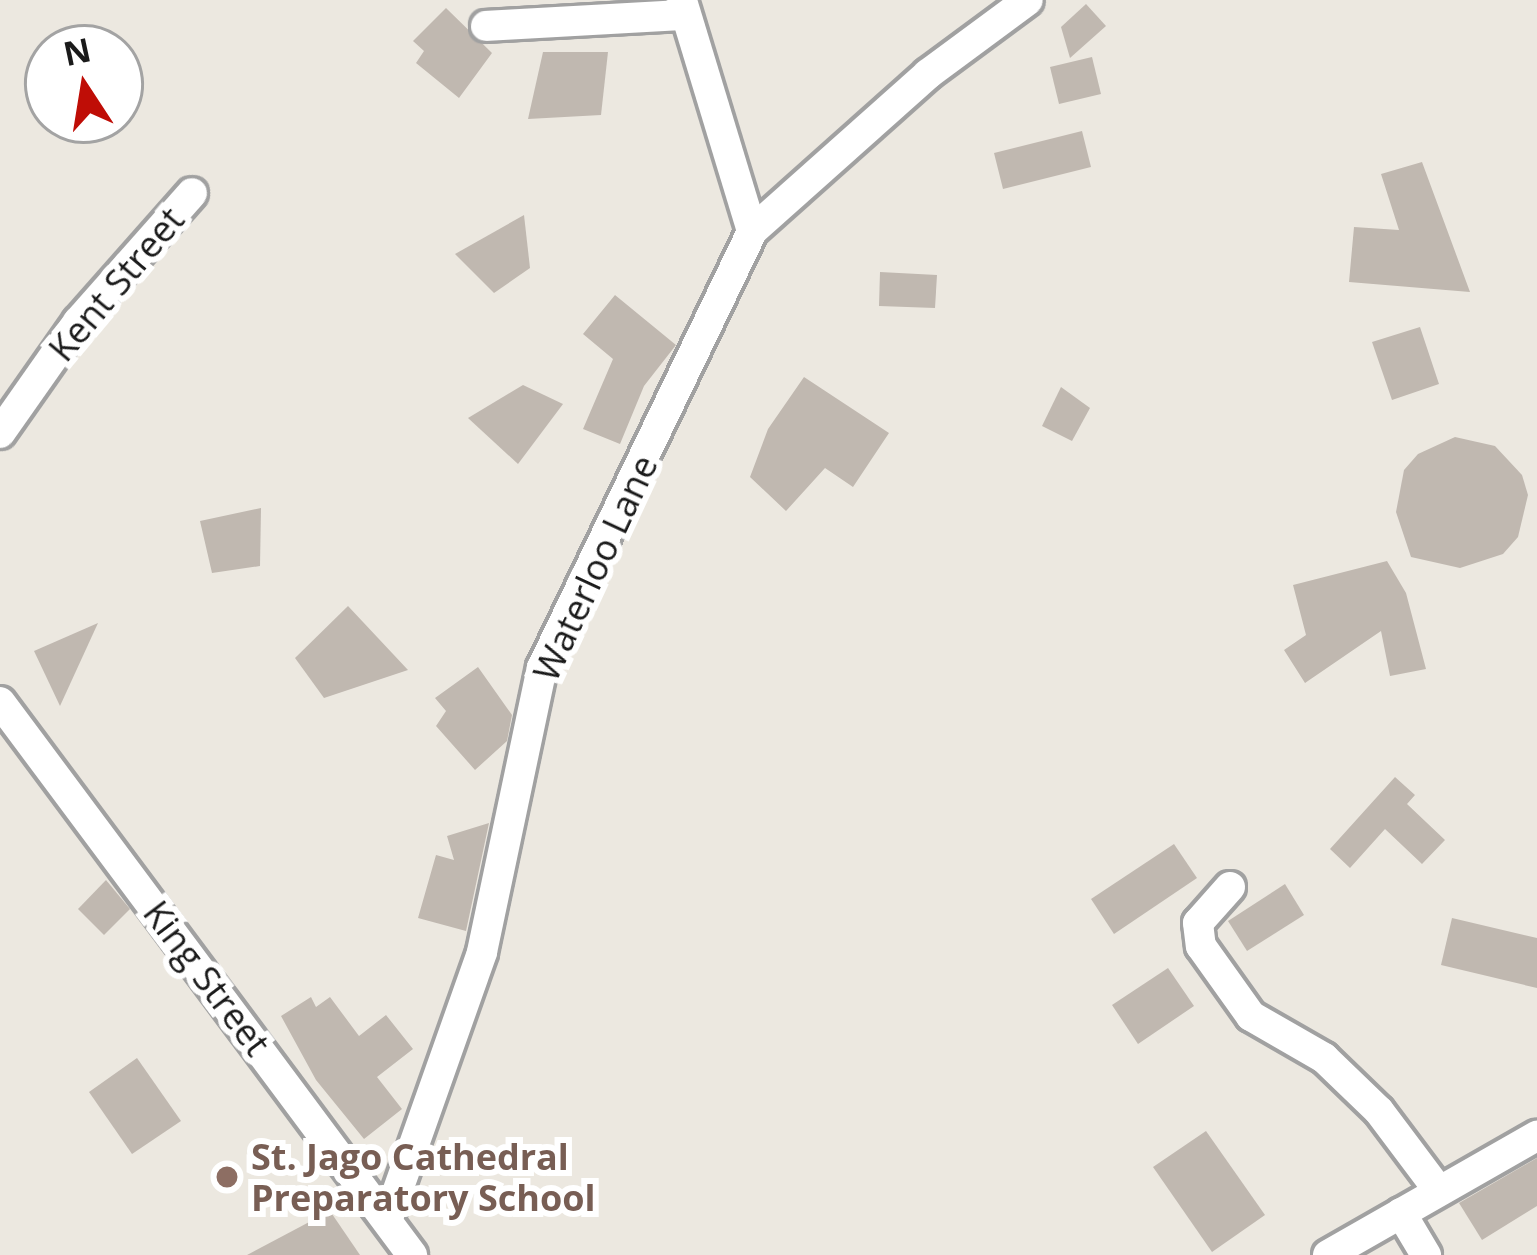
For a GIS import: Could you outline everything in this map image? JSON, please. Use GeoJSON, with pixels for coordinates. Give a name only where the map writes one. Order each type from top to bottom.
{"type":"FeatureCollection","features":[{"type":"Feature","properties":{"kind":"street"},"geometry":{"type":"LineString","coordinates":[[486,26],[684,7],[752,230],[928,74],[1028,0]]}},
{"type":"Feature","properties":{"kind":"street","name":"Kent Street"},"geometry":{"type":"LineString","coordinates":[[0,434],[79,322],[192,193]]}},
{"type":"Feature","properties":{"kind":"street","name":"Waterloo Lane"},"geometry":{"type":"LineString","coordinates":[[388,1218],[482,952],[542,668],[752,230]]}},
{"type":"Feature","properties":{"kind":"street","name":"King Street"},"geometry":{"type":"LineString","coordinates":[[0,702],[412,1255]]}},
{"type":"Feature","properties":{"kind":"street"},"geometry":{"type":"LineString","coordinates":[[1230,887],[1198,923],[1201,946],[1251,1016],[1324,1058],[1379,1111],[1439,1191]]}},
{"type":"Feature","properties":{"kind":"street"},"geometry":{"type":"LineString","coordinates":[[1328,1255],[1537,1136]]}},
{"type":"Feature","properties":{"kind":"street"},"geometry":{"type":"LineString","coordinates":[[1401,1213],[1426,1255]]}},
{"type":"Feature","properties":{"kind":"building"},"geometry":{"type":"Polygon","coordinates":[[[1086,4],[1106,26],[1070,58],[1061,27],[1086,4]]]}},
{"type":"Feature","properties":{"kind":"building"},"geometry":{"type":"Polygon","coordinates":[[[446,8],[492,53],[459,98],[416,63],[424,51],[413,41],[446,8]]]}},
{"type":"Feature","properties":{"kind":"building"},"geometry":{"type":"Polygon","coordinates":[[[543,52],[608,52],[601,115],[528,119],[543,52]]]}},
{"type":"Feature","properties":{"kind":"building"},"geometry":{"type":"Polygon","coordinates":[[[1092,57],[1101,94],[1059,104],[1050,67],[1092,57]]]}},
{"type":"Feature","properties":{"kind":"building"},"geometry":{"type":"Polygon","coordinates":[[[1082,131],[1091,167],[1003,189],[994,153],[1082,131]]]}},
{"type":"Feature","properties":{"kind":"building"},"geometry":{"type":"Polygon","coordinates":[[[1422,162],[1470,292],[1349,282],[1354,227],[1399,230],[1381,174],[1422,162]]]}},
{"type":"Feature","properties":{"kind":"building"},"geometry":{"type":"Polygon","coordinates":[[[524,215],[530,268],[494,293],[455,254],[524,215]]]}},
{"type":"Feature","properties":{"kind":"building"},"geometry":{"type":"Polygon","coordinates":[[[880,272],[937,275],[935,308],[879,306],[880,272]]]}},
{"type":"Feature","properties":{"kind":"building"},"geometry":{"type":"Polygon","coordinates":[[[615,295],[676,345],[644,386],[620,444],[583,429],[613,359],[583,334],[615,295]]]}},
{"type":"Feature","properties":{"kind":"building"},"geometry":{"type":"Polygon","coordinates":[[[1420,327],[1439,384],[1392,400],[1372,342],[1420,327]]]}},
{"type":"Feature","properties":{"kind":"building"},"geometry":{"type":"Polygon","coordinates":[[[804,377],[889,433],[853,487],[825,468],[786,511],[750,477],[768,429],[804,377]]]}},
{"type":"Feature","properties":{"kind":"building"},"geometry":{"type":"Polygon","coordinates":[[[523,385],[563,404],[518,464],[468,418],[523,385]]]}},
{"type":"Feature","properties":{"kind":"building"},"geometry":{"type":"Polygon","coordinates":[[[1061,387],[1090,408],[1072,441],[1042,426],[1061,387]]]}},
{"type":"Feature","properties":{"kind":"building"},"geometry":{"type":"Polygon","coordinates":[[[1455,437],[1495,446],[1522,475],[1528,495],[1518,537],[1503,554],[1460,568],[1411,557],[1396,512],[1404,470],[1418,454],[1455,437]]]}},
{"type":"Feature","properties":{"kind":"building"},"geometry":{"type":"Polygon","coordinates":[[[261,508],[260,566],[212,573],[200,521],[261,508]]]}},
{"type":"Feature","properties":{"kind":"building"},"geometry":{"type":"Polygon","coordinates":[[[1387,561],[1406,593],[1426,669],[1390,676],[1381,631],[1305,683],[1284,650],[1306,635],[1293,585],[1387,561]]]}},
{"type":"Feature","properties":{"kind":"building"},"geometry":{"type":"Polygon","coordinates":[[[348,606],[408,670],[324,698],[295,658],[348,606]]]}},
{"type":"Feature","properties":{"kind":"building"},"geometry":{"type":"Polygon","coordinates":[[[98,623],[60,706],[34,651],[98,623]]]}},
{"type":"Feature","properties":{"kind":"building"},"geometry":{"type":"Polygon","coordinates":[[[478,667],[512,715],[507,741],[475,770],[436,726],[446,711],[435,698],[478,667]]]}},
{"type":"Feature","properties":{"kind":"building"},"geometry":{"type":"Polygon","coordinates":[[[1395,777],[1415,795],[1407,804],[1445,840],[1422,864],[1385,829],[1350,868],[1330,849],[1395,777]]]}},
{"type":"Feature","properties":{"kind":"building"},"geometry":{"type":"Polygon","coordinates":[[[489,823],[466,931],[418,918],[436,855],[454,860],[447,836],[489,823]]]}},
{"type":"Feature","properties":{"kind":"building"},"geometry":{"type":"Polygon","coordinates":[[[1174,844],[1197,878],[1114,934],[1091,899],[1174,844]]]}},
{"type":"Feature","properties":{"kind":"building"},"geometry":{"type":"Polygon","coordinates":[[[106,880],[130,909],[104,935],[78,909],[106,880]]]}},
{"type":"Feature","properties":{"kind":"building"},"geometry":{"type":"Polygon","coordinates":[[[1285,884],[1304,915],[1247,951],[1228,921],[1285,884]]]}},
{"type":"Feature","properties":{"kind":"building"},"geometry":{"type":"Polygon","coordinates":[[[1452,918],[1537,938],[1537,988],[1441,965],[1452,918]]]}},
{"type":"Feature","properties":{"kind":"building"},"geometry":{"type":"Polygon","coordinates":[[[1168,968],[1194,1006],[1138,1044],[1112,1005],[1168,968]]]}},
{"type":"Feature","properties":{"kind":"building"},"geometry":{"type":"Polygon","coordinates":[[[311,997],[316,1007],[330,997],[359,1036],[386,1015],[413,1049],[377,1077],[402,1109],[364,1139],[316,1080],[281,1016],[311,997]]]}},
{"type":"Feature","properties":{"kind":"building"},"geometry":{"type":"Polygon","coordinates":[[[137,1058],[181,1121],[132,1154],[89,1092],[137,1058]]]}},
{"type":"Feature","properties":{"kind":"building"},"geometry":{"type":"Polygon","coordinates":[[[1206,1131],[1265,1215],[1212,1252],[1153,1167],[1206,1131]]]}},
{"type":"Feature","properties":{"kind":"building"},"geometry":{"type":"Polygon","coordinates":[[[1537,1158],[1537,1206],[1482,1240],[1459,1203],[1537,1158]]]}},
{"type":"Feature","properties":{"kind":"building"},"geometry":{"type":"Polygon","coordinates":[[[330,1211],[360,1255],[247,1255],[330,1211]]]}},
{"type":"Feature","properties":{"kind":"place","name":"St. Jago Cathedral Preparatory School"},"geometry":{"type":"Point","coordinates":[227,1177]}}]}
